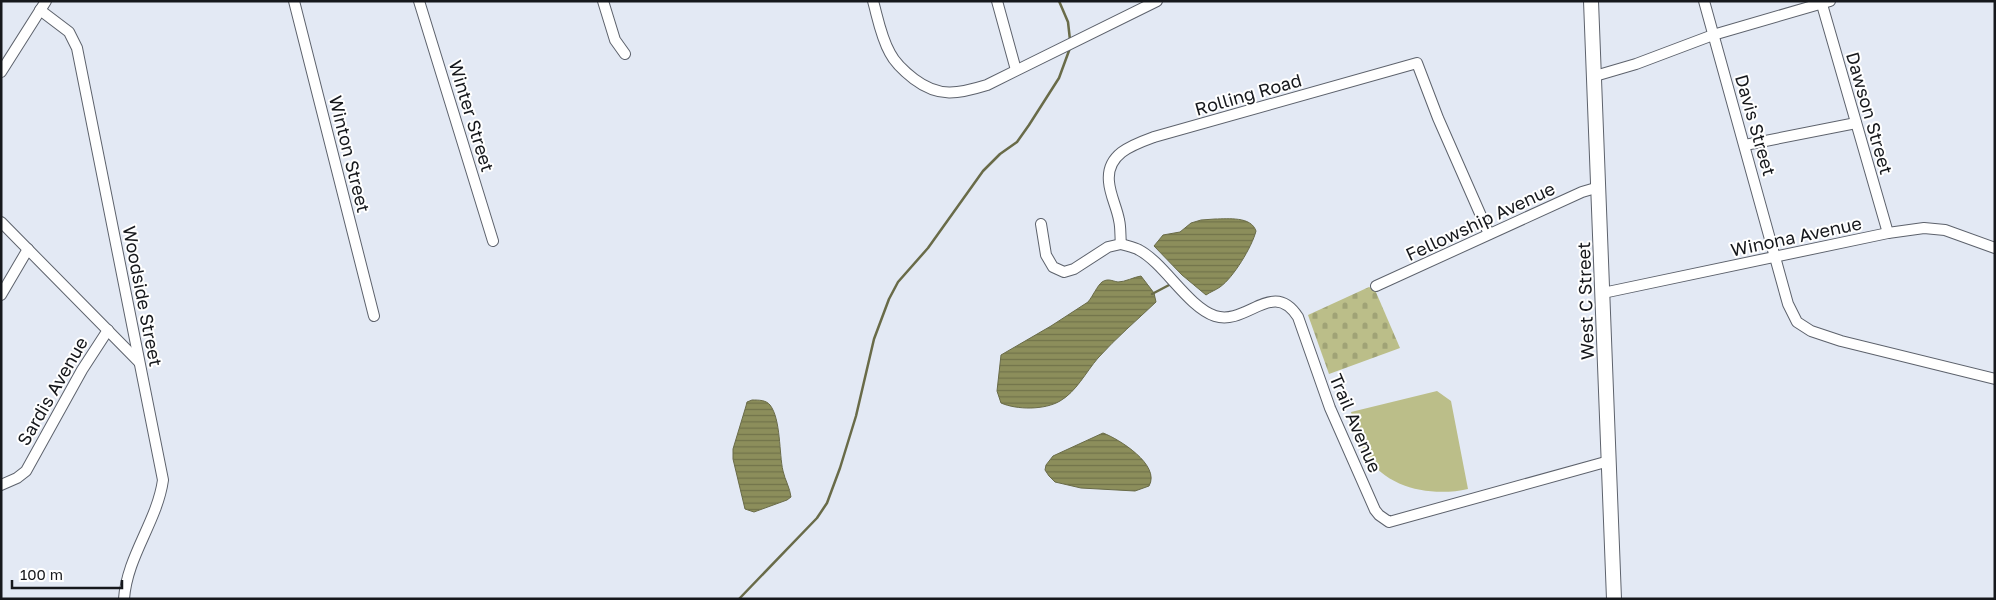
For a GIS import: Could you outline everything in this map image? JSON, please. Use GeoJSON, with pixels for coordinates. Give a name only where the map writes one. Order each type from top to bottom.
{"type":"FeatureCollection","features":[{"type":"Feature","properties":{"kind":"main road","name":"West C Street"},"geometry":{"type":"LineString","coordinates":[[1592,1],[1614,599]]}},
{"type":"Feature","properties":{"kind":"street","name":"Winton Street"},"geometry":{"type":"LineString","coordinates":[[294,1],[374,316]]}},
{"type":"Feature","properties":{"kind":"street","name":"Winter Street"},"geometry":{"type":"LineString","coordinates":[[419,1],[494,241]]}},
{"type":"Feature","properties":{"kind":"street"},"geometry":{"type":"LineString","coordinates":[[603,1],[615,40],[625,54]]}},
{"type":"Feature","properties":{"kind":"street"},"geometry":{"type":"LineString","coordinates":[[873,1],[882,34],[891,54],[906,73],[928,89],[948,93],[968,91],[987,85],[1158,1]]}},
{"type":"Feature","properties":{"kind":"street"},"geometry":{"type":"LineString","coordinates":[[997,1],[1016,70]]}},
{"type":"Feature","properties":{"kind":"street","name":"Davis Street"},"geometry":{"type":"LineString","coordinates":[[1704,1],[1788,304],[1797,322],[1811,331],[1841,341],[1995,379]]}},
{"type":"Feature","properties":{"kind":"street"},"geometry":{"type":"LineString","coordinates":[[1595,76],[1636,64],[1713,35],[1824,2]]}},
{"type":"Feature","properties":{"kind":"street","name":"Dawson Street"},"geometry":{"type":"LineString","coordinates":[[1824,2],[1888,233]]}},
{"type":"Feature","properties":{"kind":"street"},"geometry":{"type":"LineString","coordinates":[[1,72],[43,6]]}},
{"type":"Feature","properties":{"kind":"street","name":"Woodside Street"},"geometry":{"type":"LineString","coordinates":[[43,6],[69,32],[77,48],[164,480],[157,508],[132,564],[125,586],[124,599]]}},
{"type":"Feature","properties":{"kind":"street","name":"Rolling Road"},"geometry":{"type":"LineString","coordinates":[[1121,244],[1120,221],[1109,183],[1109,169],[1114,159],[1122,150],[1154,137],[1417,63],[1438,118],[1489,234]]}},
{"type":"Feature","properties":{"kind":"street"},"geometry":{"type":"LineString","coordinates":[[1745,145],[1856,123]]}},
{"type":"Feature","properties":{"kind":"street","name":"Fellowship Avenue"},"geometry":{"type":"LineString","coordinates":[[1376,286],[1582,192],[1599,187]]}},
{"type":"Feature","properties":{"kind":"street"},"geometry":{"type":"LineString","coordinates":[[1,222],[140,363]]}},
{"type":"Feature","properties":{"kind":"street"},"geometry":{"type":"LineString","coordinates":[[1041,224],[1046,255],[1053,268],[1064,272],[1074,269],[1108,247],[1121,244]]}},
{"type":"Feature","properties":{"kind":"street","name":"Winona Avenue"},"geometry":{"type":"LineString","coordinates":[[1603,293],[1888,233],[1924,228],[1945,230],[1995,248]]}},
{"type":"Feature","properties":{"kind":"street","name":"Trail Avenue"},"geometry":{"type":"LineString","coordinates":[[1121,244],[1140,250],[1201,308],[1216,316],[1228,317],[1270,302],[1282,301],[1291,306],[1298,316],[1330,408],[1375,510],[1390,522],[1609,461]]}},
{"type":"Feature","properties":{"kind":"street"},"geometry":{"type":"LineString","coordinates":[[1,295],[28,249]]}},
{"type":"Feature","properties":{"kind":"street","name":"Sardis Avenue"},"geometry":{"type":"LineString","coordinates":[[1,486],[26,471],[82,370],[108,330]]}},
{"type":"Feature","properties":{"kind":"green space"},"geometry":{"type":"Polygon","coordinates":[[[1369,287],[1375,290],[1400,348],[1329,374],[1308,315],[1369,287]]]}},
{"type":"Feature","properties":{"kind":"green space"},"geometry":{"type":"Polygon","coordinates":[[[1437,391],[1451,401],[1468,489],[1440,492],[1426,491],[1399,483],[1386,476],[1376,467],[1364,451],[1357,434],[1351,412],[1437,391]]]}},
{"type":"Feature","properties":{"kind":"shaded area"},"geometry":{"type":"Polygon","coordinates":[[[1215,219],[1238,219],[1249,223],[1256,231],[1246,253],[1231,277],[1220,287],[1206,295],[1182,275],[1154,246],[1163,235],[1180,232],[1191,223],[1215,219]]]}},
{"type":"Feature","properties":{"kind":"shaded area"},"geometry":{"type":"Polygon","coordinates":[[[1141,276],[1154,293],[1156,302],[1098,358],[1066,397],[1054,404],[1031,408],[1015,407],[1001,403],[997,391],[1001,355],[1088,302],[1102,282],[1108,280],[1121,282],[1141,276]]]}},
{"type":"Feature","properties":{"kind":"shaded area"},"geometry":{"type":"Polygon","coordinates":[[[752,400],[766,402],[774,411],[783,471],[791,497],[754,512],[745,509],[733,459],[733,449],[747,402],[752,400]]]}},
{"type":"Feature","properties":{"kind":"shaded area"},"geometry":{"type":"Polygon","coordinates":[[[1103,433],[1128,447],[1144,462],[1151,478],[1149,486],[1135,491],[1081,488],[1055,482],[1049,476],[1045,470],[1046,465],[1053,456],[1103,433]]]}},
{"type":"Feature","properties":{"kind":"waterway"},"geometry":{"type":"LineString","coordinates":[[1059,1],[1068,22],[1070,40]]}},
{"type":"Feature","properties":{"kind":"waterway"},"geometry":{"type":"LineString","coordinates":[[739,599],[817,518],[827,503],[856,416],[874,339],[889,299],[898,282],[928,248],[983,171],[1000,154],[1017,142],[1059,78],[1070,48]]}},
{"type":"Feature","properties":{"kind":"waterway"},"geometry":{"type":"LineString","coordinates":[[1152,294],[1171,284]]}}]}
